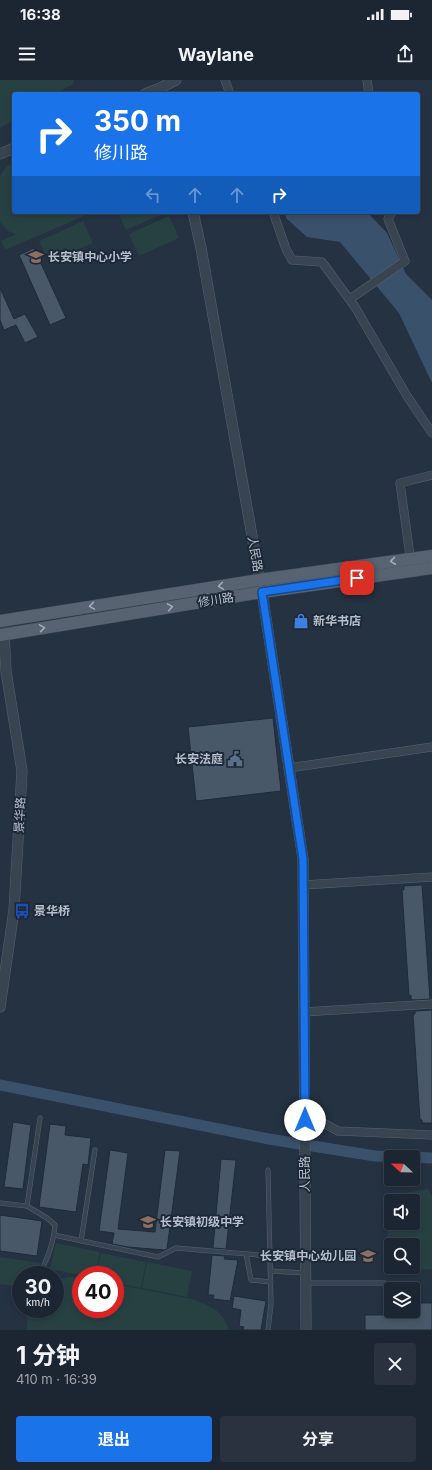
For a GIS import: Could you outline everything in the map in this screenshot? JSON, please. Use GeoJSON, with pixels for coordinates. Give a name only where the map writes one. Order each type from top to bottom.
{"type":"FeatureCollection","features":[{"type":"Feature","properties":{"kind":"main road","name":"修川路"},"geometry":{"type":"LineString","coordinates":[[1,631],[262,592],[411,565],[432,556]]}},
{"type":"Feature","properties":{"kind":"main road","name":"修川路"},"geometry":{"type":"LineString","coordinates":[[0,621],[259,580],[411,565],[432,568]]}},
{"type":"Feature","properties":{"kind":"street"},"geometry":{"type":"LineString","coordinates":[[164,90],[176,80]]}},
{"type":"Feature","properties":{"kind":"street"},"geometry":{"type":"LineString","coordinates":[[225,80],[229,92]]}},
{"type":"Feature","properties":{"kind":"street"},"geometry":{"type":"LineString","coordinates":[[367,80],[369,92]]}},
{"type":"Feature","properties":{"kind":"street"},"geometry":{"type":"LineString","coordinates":[[0,154],[12,149]]}},
{"type":"Feature","properties":{"kind":"street","name":"人民路"},"geometry":{"type":"LineString","coordinates":[[193,214],[203,255],[262,592],[303,859],[306,1330]]}},
{"type":"Feature","properties":{"kind":"street"},"geometry":{"type":"LineString","coordinates":[[274,214],[286,249],[292,260],[322,262],[350,299],[407,396],[432,433]]}},
{"type":"Feature","properties":{"kind":"street"},"geometry":{"type":"LineString","coordinates":[[350,299],[406,261],[388,220],[391,214]]}},
{"type":"Feature","properties":{"kind":"street"},"geometry":{"type":"LineString","coordinates":[[411,565],[400,483],[432,475]]}},
{"type":"Feature","properties":{"kind":"street","name":"景华路"},"geometry":{"type":"LineString","coordinates":[[0,1007],[14,910],[22,771],[1,631]]}},
{"type":"Feature","properties":{"kind":"street"},"geometry":{"type":"LineString","coordinates":[[289,768],[432,748]]}},
{"type":"Feature","properties":{"kind":"street"},"geometry":{"type":"LineString","coordinates":[[303,885],[432,877]]}},
{"type":"Feature","properties":{"kind":"street"},"geometry":{"type":"LineString","coordinates":[[304,1012],[432,1004]]}},
{"type":"Feature","properties":{"kind":"street"},"geometry":{"type":"LineString","coordinates":[[305,1116],[338,1130],[432,1135]]}},
{"type":"Feature","properties":{"kind":"lane"},"geometry":{"type":"LineString","coordinates":[[27,1206],[40,1118]]}},
{"type":"Feature","properties":{"kind":"lane"},"geometry":{"type":"LineString","coordinates":[[81,1241],[95,1150]]}},
{"type":"Feature","properties":{"kind":"lane"},"geometry":{"type":"LineString","coordinates":[[268,1170],[271,1282],[271,1304],[268,1330]]}},
{"type":"Feature","properties":{"kind":"lane"},"geometry":{"type":"LineString","coordinates":[[0,1203],[27,1206],[47,1218],[55,1225],[50,1251],[44,1265]]}},
{"type":"Feature","properties":{"kind":"lane"},"geometry":{"type":"LineString","coordinates":[[54,1235],[158,1257],[176,1248],[270,1256]]}},
{"type":"Feature","properties":{"kind":"lane"},"geometry":{"type":"LineString","coordinates":[[246,1254],[251,1280],[271,1282]]}},
{"type":"Feature","properties":{"kind":"lane"},"geometry":{"type":"LineString","coordinates":[[270,1271],[306,1278],[384,1283]]}},
{"type":"Feature","properties":{"kind":"green space"},"geometry":{"type":"Polygon","coordinates":[[[0,80],[74,80],[73,84],[59,92],[12,92],[12,121],[0,128],[0,80]]]}},
{"type":"Feature","properties":{"kind":"green space"},"geometry":{"type":"Polygon","coordinates":[[[12,164],[12,214],[88,214],[5,250],[1,241],[16,234],[8,231],[0,222],[0,176],[7,166],[12,164]]]}},
{"type":"Feature","properties":{"kind":"green space"},"geometry":{"type":"Polygon","coordinates":[[[119,214],[162,214],[126,230],[119,214]]]}},
{"type":"Feature","properties":{"kind":"green space"},"geometry":{"type":"Polygon","coordinates":[[[169,216],[179,238],[139,256],[129,234],[169,216]]]}},
{"type":"Feature","properties":{"kind":"green space"},"geometry":{"type":"Polygon","coordinates":[[[83,221],[93,243],[49,263],[39,241],[83,221]]]}},
{"type":"Feature","properties":{"kind":"green space"},"geometry":{"type":"Polygon","coordinates":[[[428,1189],[432,1196],[432,1269],[420,1270],[420,1238],[387,1238],[388,1230],[420,1230],[420,1194],[398,1194],[428,1189]]]}},
{"type":"Feature","properties":{"kind":"green space"},"geometry":{"type":"Polygon","coordinates":[[[56,1243],[100,1252],[98,1266],[72,1266],[72,1273],[64,1272],[64,1266],[51,1266],[56,1243]]]}},
{"type":"Feature","properties":{"kind":"green space"},"geometry":{"type":"Polygon","coordinates":[[[101,1253],[146,1262],[141,1288],[124,1285],[124,1266],[99,1266],[101,1253]]]}},
{"type":"Feature","properties":{"kind":"green space"},"geometry":{"type":"Polygon","coordinates":[[[0,1257],[40,1263],[40,1266],[12,1266],[12,1286],[0,1284],[0,1257]]]}},
{"type":"Feature","properties":{"kind":"green space"},"geometry":{"type":"Polygon","coordinates":[[[147,1262],[192,1271],[187,1297],[142,1288],[147,1262]]]}},
{"type":"Feature","properties":{"kind":"green space"},"geometry":{"type":"Polygon","coordinates":[[[72,1277],[72,1318],[124,1318],[124,1286],[192,1299],[205,1304],[216,1310],[224,1319],[229,1330],[27,1330],[27,1318],[64,1318],[64,1278],[72,1277]]]}},
{"type":"Feature","properties":{"kind":"water"},"geometry":{"type":"Polygon","coordinates":[[[285,214],[369,214],[387,233],[406,274],[432,300],[432,383],[399,313],[340,242],[307,237],[286,218],[285,214]]]}},
{"type":"Feature","properties":{"kind":"building"},"geometry":{"type":"Polygon","coordinates":[[[34,248],[66,318],[50,325],[19,255],[34,248]]]}},
{"type":"Feature","properties":{"kind":"building"},"geometry":{"type":"Polygon","coordinates":[[[0,288],[14,319],[25,314],[38,337],[25,343],[16,325],[4,330],[0,320],[0,288]]]}},
{"type":"Feature","properties":{"kind":"building","name":"长安法庭"},"geometry":{"type":"Polygon","coordinates":[[[273,718],[281,791],[196,801],[188,727],[273,718]]]}},
{"type":"Feature","properties":{"kind":"building"},"geometry":{"type":"Polygon","coordinates":[[[422,885],[430,999],[414,1000],[411,999],[411,995],[409,996],[402,890],[404,890],[404,886],[422,885]]]}},
{"type":"Feature","properties":{"kind":"building"},"geometry":{"type":"Polygon","coordinates":[[[432,1010],[432,1123],[422,1123],[422,1120],[420,1120],[413,1015],[415,1014],[415,1011],[432,1010]]]}},
{"type":"Feature","properties":{"kind":"building"},"geometry":{"type":"Polygon","coordinates":[[[13,1122],[31,1125],[23,1189],[4,1187],[13,1122]]]}},
{"type":"Feature","properties":{"kind":"building"},"geometry":{"type":"Polygon","coordinates":[[[50,1124],[66,1126],[65,1135],[91,1138],[88,1165],[83,1164],[76,1212],[39,1207],[50,1124]]]}},
{"type":"Feature","properties":{"kind":"building"},"geometry":{"type":"Polygon","coordinates":[[[110,1150],[128,1153],[118,1229],[155,1232],[165,1150],[180,1151],[167,1249],[128,1247],[112,1244],[114,1233],[99,1231],[110,1150]]]}},
{"type":"Feature","properties":{"kind":"building"},"geometry":{"type":"Polygon","coordinates":[[[221,1159],[236,1160],[226,1249],[213,1248],[221,1159]]]}},
{"type":"Feature","properties":{"kind":"building"},"geometry":{"type":"Polygon","coordinates":[[[0,1215],[42,1221],[37,1256],[0,1251],[0,1215]]]}},
{"type":"Feature","properties":{"kind":"building"},"geometry":{"type":"Polygon","coordinates":[[[212,1255],[225,1256],[224,1259],[238,1260],[230,1301],[213,1299],[214,1295],[208,1295],[212,1255]]]}},
{"type":"Feature","properties":{"kind":"building"},"geometry":{"type":"Polygon","coordinates":[[[234,1296],[266,1301],[261,1330],[243,1330],[244,1327],[239,1326],[241,1310],[232,1308],[234,1296]]]}},
{"type":"Feature","properties":{"kind":"building"},"geometry":{"type":"Polygon","coordinates":[[[383,1302],[384,1318],[420,1318],[420,1303],[432,1303],[432,1330],[365,1330],[365,1315],[383,1315],[383,1302]]]}},
{"type":"Feature","properties":{"kind":"waterway"},"geometry":{"type":"LineString","coordinates":[[0,1085],[269,1139],[384,1156]]}},
{"type":"Feature","properties":{"kind":"waterway"},"geometry":{"type":"LineString","coordinates":[[420,1157],[432,1158]]}},
{"type":"Feature","properties":{"kind":"place","name":"长安镇中心小学"},"geometry":{"type":"Point","coordinates":[36,257]}},
{"type":"Feature","properties":{"kind":"place","name":"新华书店"},"geometry":{"type":"Point","coordinates":[301,621]}},
{"type":"Feature","properties":{"kind":"place","name":"长安法庭"},"geometry":{"type":"Point","coordinates":[235,759]}},
{"type":"Feature","properties":{"kind":"place","name":"景华桥"},"geometry":{"type":"Point","coordinates":[22,911]}},
{"type":"Feature","properties":{"kind":"place","name":"长安镇初级中学"},"geometry":{"type":"Point","coordinates":[148,1222]}},
{"type":"Feature","properties":{"kind":"place","name":"长安镇中心幼儿园"},"geometry":{"type":"Point","coordinates":[368,1256]}},
{"type":"Feature","properties":{"kind":"route"},"geometry":{"type":"LineString","coordinates":[[305,1120],[303,859],[262,592],[357,578]]}}]}
